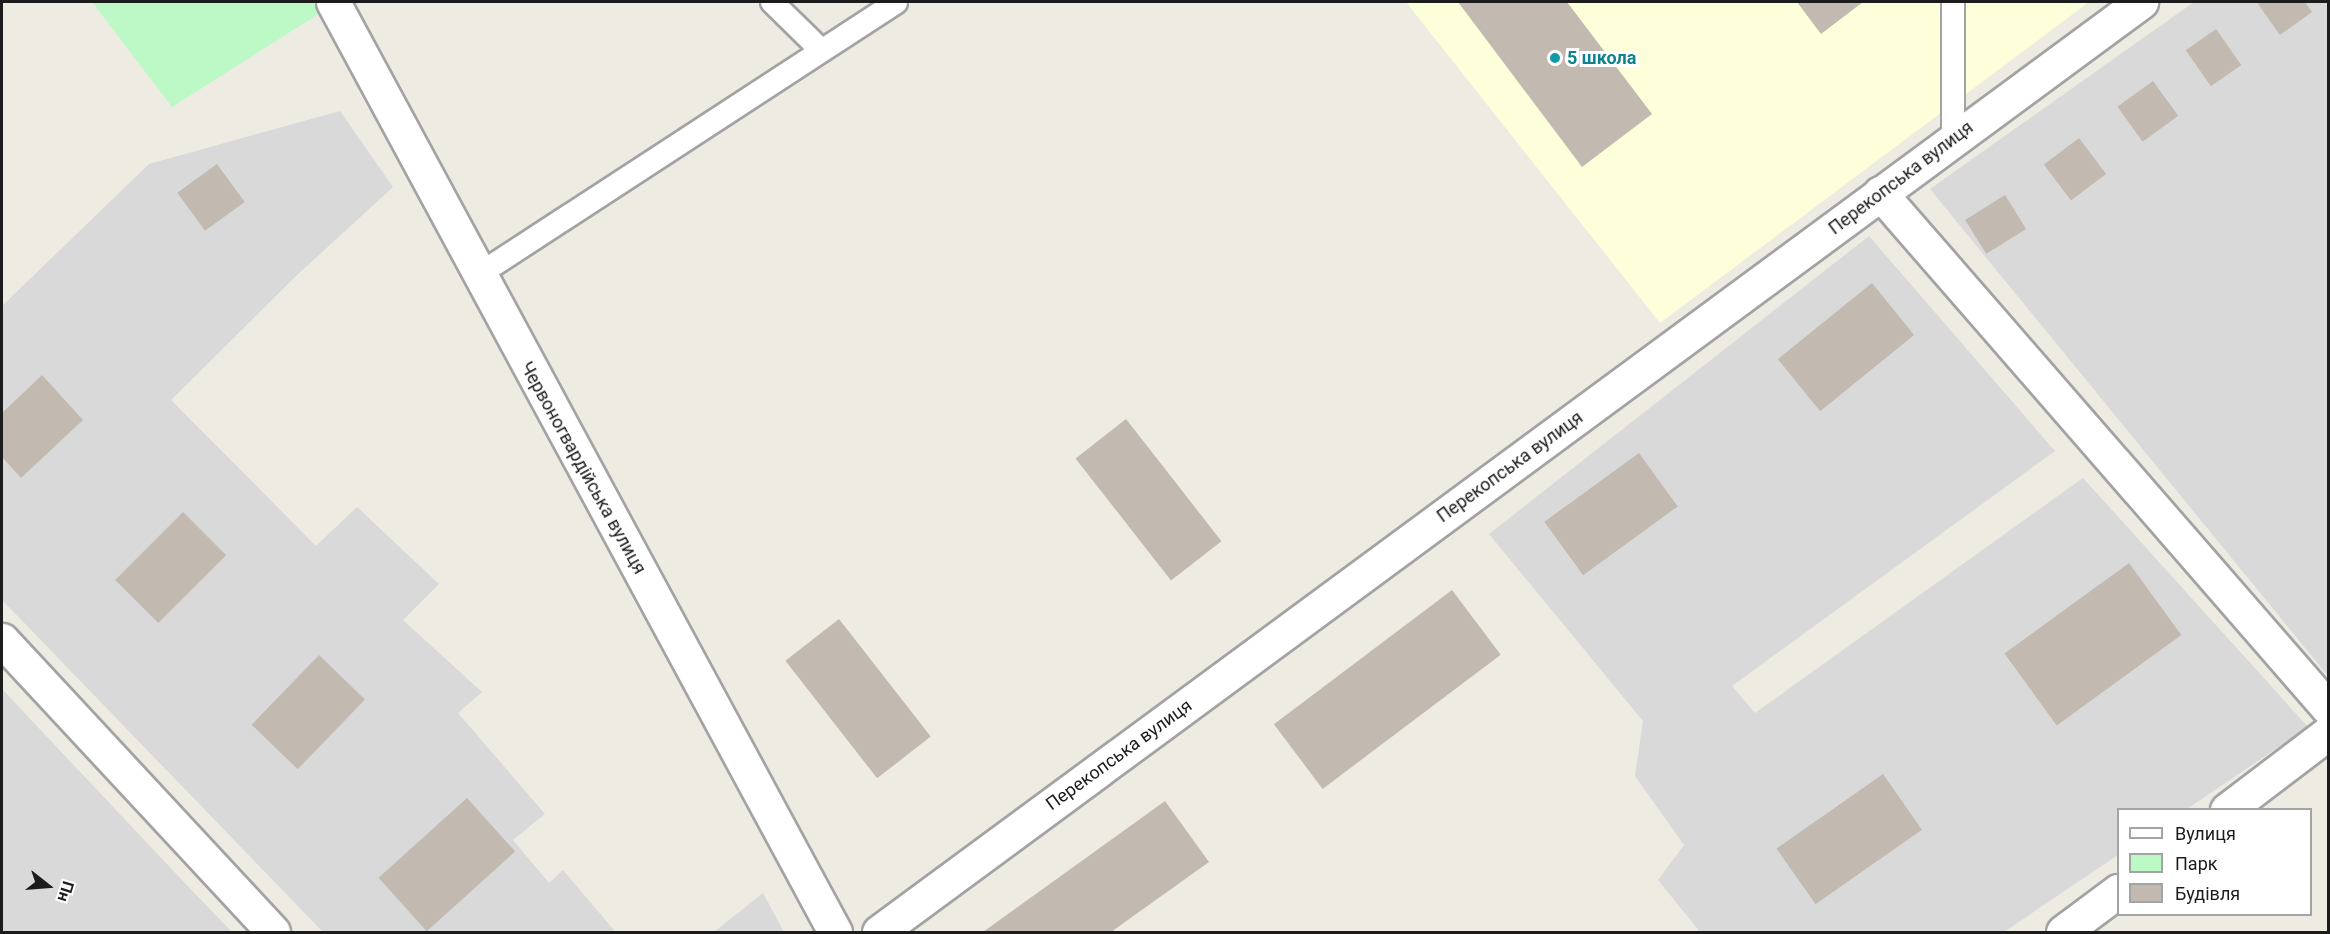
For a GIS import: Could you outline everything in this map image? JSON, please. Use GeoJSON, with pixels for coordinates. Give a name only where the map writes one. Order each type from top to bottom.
{"type":"FeatureCollection","features":[{"type":"Feature","properties":{"kind":"street","name":"Червоногвардійська вулиця"},"geometry":{"type":"LineString","coordinates":[[333,2],[478,275],[835,933]]}},
{"type":"Feature","properties":{"kind":"street","name":"Перекопська вулиця"},"geometry":{"type":"LineString","coordinates":[[879,933],[2141,2]]}},
{"type":"Feature","properties":{"kind":"street"},"geometry":{"type":"LineString","coordinates":[[1881,193],[2328,708]]}},
{"type":"Feature","properties":{"kind":"street"},"geometry":{"type":"LineString","coordinates":[[2,640],[273,933]]}},
{"type":"Feature","properties":{"kind":"street"},"geometry":{"type":"LineString","coordinates":[[2230,808],[2328,733]]}},
{"type":"Feature","properties":{"kind":"street"},"geometry":{"type":"LineString","coordinates":[[2063,933],[2117,892]]}},
{"type":"Feature","properties":{"kind":"lane"},"geometry":{"type":"LineString","coordinates":[[772,2],[821,50]]}},
{"type":"Feature","properties":{"kind":"lane"},"geometry":{"type":"LineString","coordinates":[[478,275],[896,2]]}},
{"type":"Feature","properties":{"kind":"lane"},"geometry":{"type":"LineString","coordinates":[[1953,2],[1953,139]]}},
{"type":"Feature","properties":{"kind":"shaded area"},"geometry":{"type":"Polygon","coordinates":[[[1406,2],[2089,2],[1660,323],[1406,2]]]}},
{"type":"Feature","properties":{"kind":"shaded area"},"geometry":{"type":"Polygon","coordinates":[[[2194,2],[2328,2],[2328,676],[1930,189],[2194,2]]]}},
{"type":"Feature","properties":{"kind":"shaded area"},"geometry":{"type":"Polygon","coordinates":[[[340,111],[393,187],[295,277],[171,400],[316,546],[357,507],[439,584],[403,620],[482,692],[458,713],[545,814],[513,840],[549,883],[563,870],[614,930],[611,932],[323,932],[2,600],[2,306],[149,164],[340,111]]]}},
{"type":"Feature","properties":{"kind":"shaded area"},"geometry":{"type":"Polygon","coordinates":[[[1869,236],[2055,451],[1732,686],[1755,713],[2083,478],[2308,727],[2188,808],[2117,808],[2117,856],[2004,932],[1700,932],[1658,880],[1684,845],[1635,776],[1643,721],[1489,534],[1869,236]]]}},
{"type":"Feature","properties":{"kind":"shaded area"},"geometry":{"type":"Polygon","coordinates":[[[2,689],[182,880],[232,932],[2,932],[2,689]]]}},
{"type":"Feature","properties":{"kind":"shaded area"},"geometry":{"type":"Polygon","coordinates":[[[763,893],[784,932],[714,932],[763,893]]]}},
{"type":"Feature","properties":{"kind":"green space"},"geometry":{"type":"Polygon","coordinates":[[[92,2],[313,2],[320,13],[172,107],[92,2]]]}},
{"type":"Feature","properties":{"kind":"building","name":"5 школа"},"geometry":{"type":"Polygon","coordinates":[[[1458,2],[1567,2],[1652,114],[1582,167],[1458,2]]]}},
{"type":"Feature","properties":{"kind":"building"},"geometry":{"type":"Polygon","coordinates":[[[1797,2],[1863,2],[1821,34],[1797,2]]]}},
{"type":"Feature","properties":{"kind":"building"},"geometry":{"type":"Polygon","coordinates":[[[2262,2],[2305,2],[2312,12],[2280,35],[2258,4],[2262,2]]]}},
{"type":"Feature","properties":{"kind":"building"},"geometry":{"type":"Polygon","coordinates":[[[2216,29],[2241,65],[2211,86],[2186,50],[2216,29]]]}},
{"type":"Feature","properties":{"kind":"building"},"geometry":{"type":"Polygon","coordinates":[[[2153,81],[2178,116],[2143,142],[2117,107],[2153,81]]]}},
{"type":"Feature","properties":{"kind":"building"},"geometry":{"type":"Polygon","coordinates":[[[2079,138],[2106,174],[2071,200],[2044,164],[2079,138]]]}},
{"type":"Feature","properties":{"kind":"building"},"geometry":{"type":"Polygon","coordinates":[[[217,164],[245,202],[205,231],[177,193],[217,164]]]}},
{"type":"Feature","properties":{"kind":"building"},"geometry":{"type":"Polygon","coordinates":[[[2005,195],[2026,229],[1986,254],[1965,220],[2005,195]]]}},
{"type":"Feature","properties":{"kind":"building"},"geometry":{"type":"Polygon","coordinates":[[[1872,283],[1914,335],[1820,411],[1778,359],[1872,283]]]}},
{"type":"Feature","properties":{"kind":"building"},"geometry":{"type":"Polygon","coordinates":[[[42,375],[83,420],[21,478],[2,457],[2,413],[42,375]]]}},
{"type":"Feature","properties":{"kind":"building"},"geometry":{"type":"Polygon","coordinates":[[[1126,419],[1221,541],[1171,581],[1076,458],[1126,419]]]}},
{"type":"Feature","properties":{"kind":"building"},"geometry":{"type":"Polygon","coordinates":[[[1639,453],[1678,506],[1583,575],[1544,522],[1639,453]]]}},
{"type":"Feature","properties":{"kind":"building"},"geometry":{"type":"Polygon","coordinates":[[[183,512],[226,555],[158,623],[115,580],[183,512]]]}},
{"type":"Feature","properties":{"kind":"building"},"geometry":{"type":"Polygon","coordinates":[[[2129,563],[2181,635],[2057,726],[2004,654],[2129,563]]]}},
{"type":"Feature","properties":{"kind":"building"},"geometry":{"type":"Polygon","coordinates":[[[1452,590],[1501,655],[1323,789],[1274,724],[1452,590]]]}},
{"type":"Feature","properties":{"kind":"building"},"geometry":{"type":"Polygon","coordinates":[[[839,619],[931,736],[877,778],[785,661],[839,619]]]}},
{"type":"Feature","properties":{"kind":"building"},"geometry":{"type":"Polygon","coordinates":[[[319,655],[365,699],[298,769],[252,725],[319,655]]]}},
{"type":"Feature","properties":{"kind":"building"},"geometry":{"type":"Polygon","coordinates":[[[1883,774],[1922,830],[1816,904],[1777,849],[1883,774]]]}},
{"type":"Feature","properties":{"kind":"building"},"geometry":{"type":"Polygon","coordinates":[[[467,798],[515,852],[427,931],[379,878],[467,798]]]}},
{"type":"Feature","properties":{"kind":"building"},"geometry":{"type":"Polygon","coordinates":[[[1165,801],[1209,862],[1111,932],[983,932],[1165,801]]]}},
{"type":"Feature","properties":{"kind":"place","name":"5 школа"},"geometry":{"type":"Point","coordinates":[1555,58]}}]}
